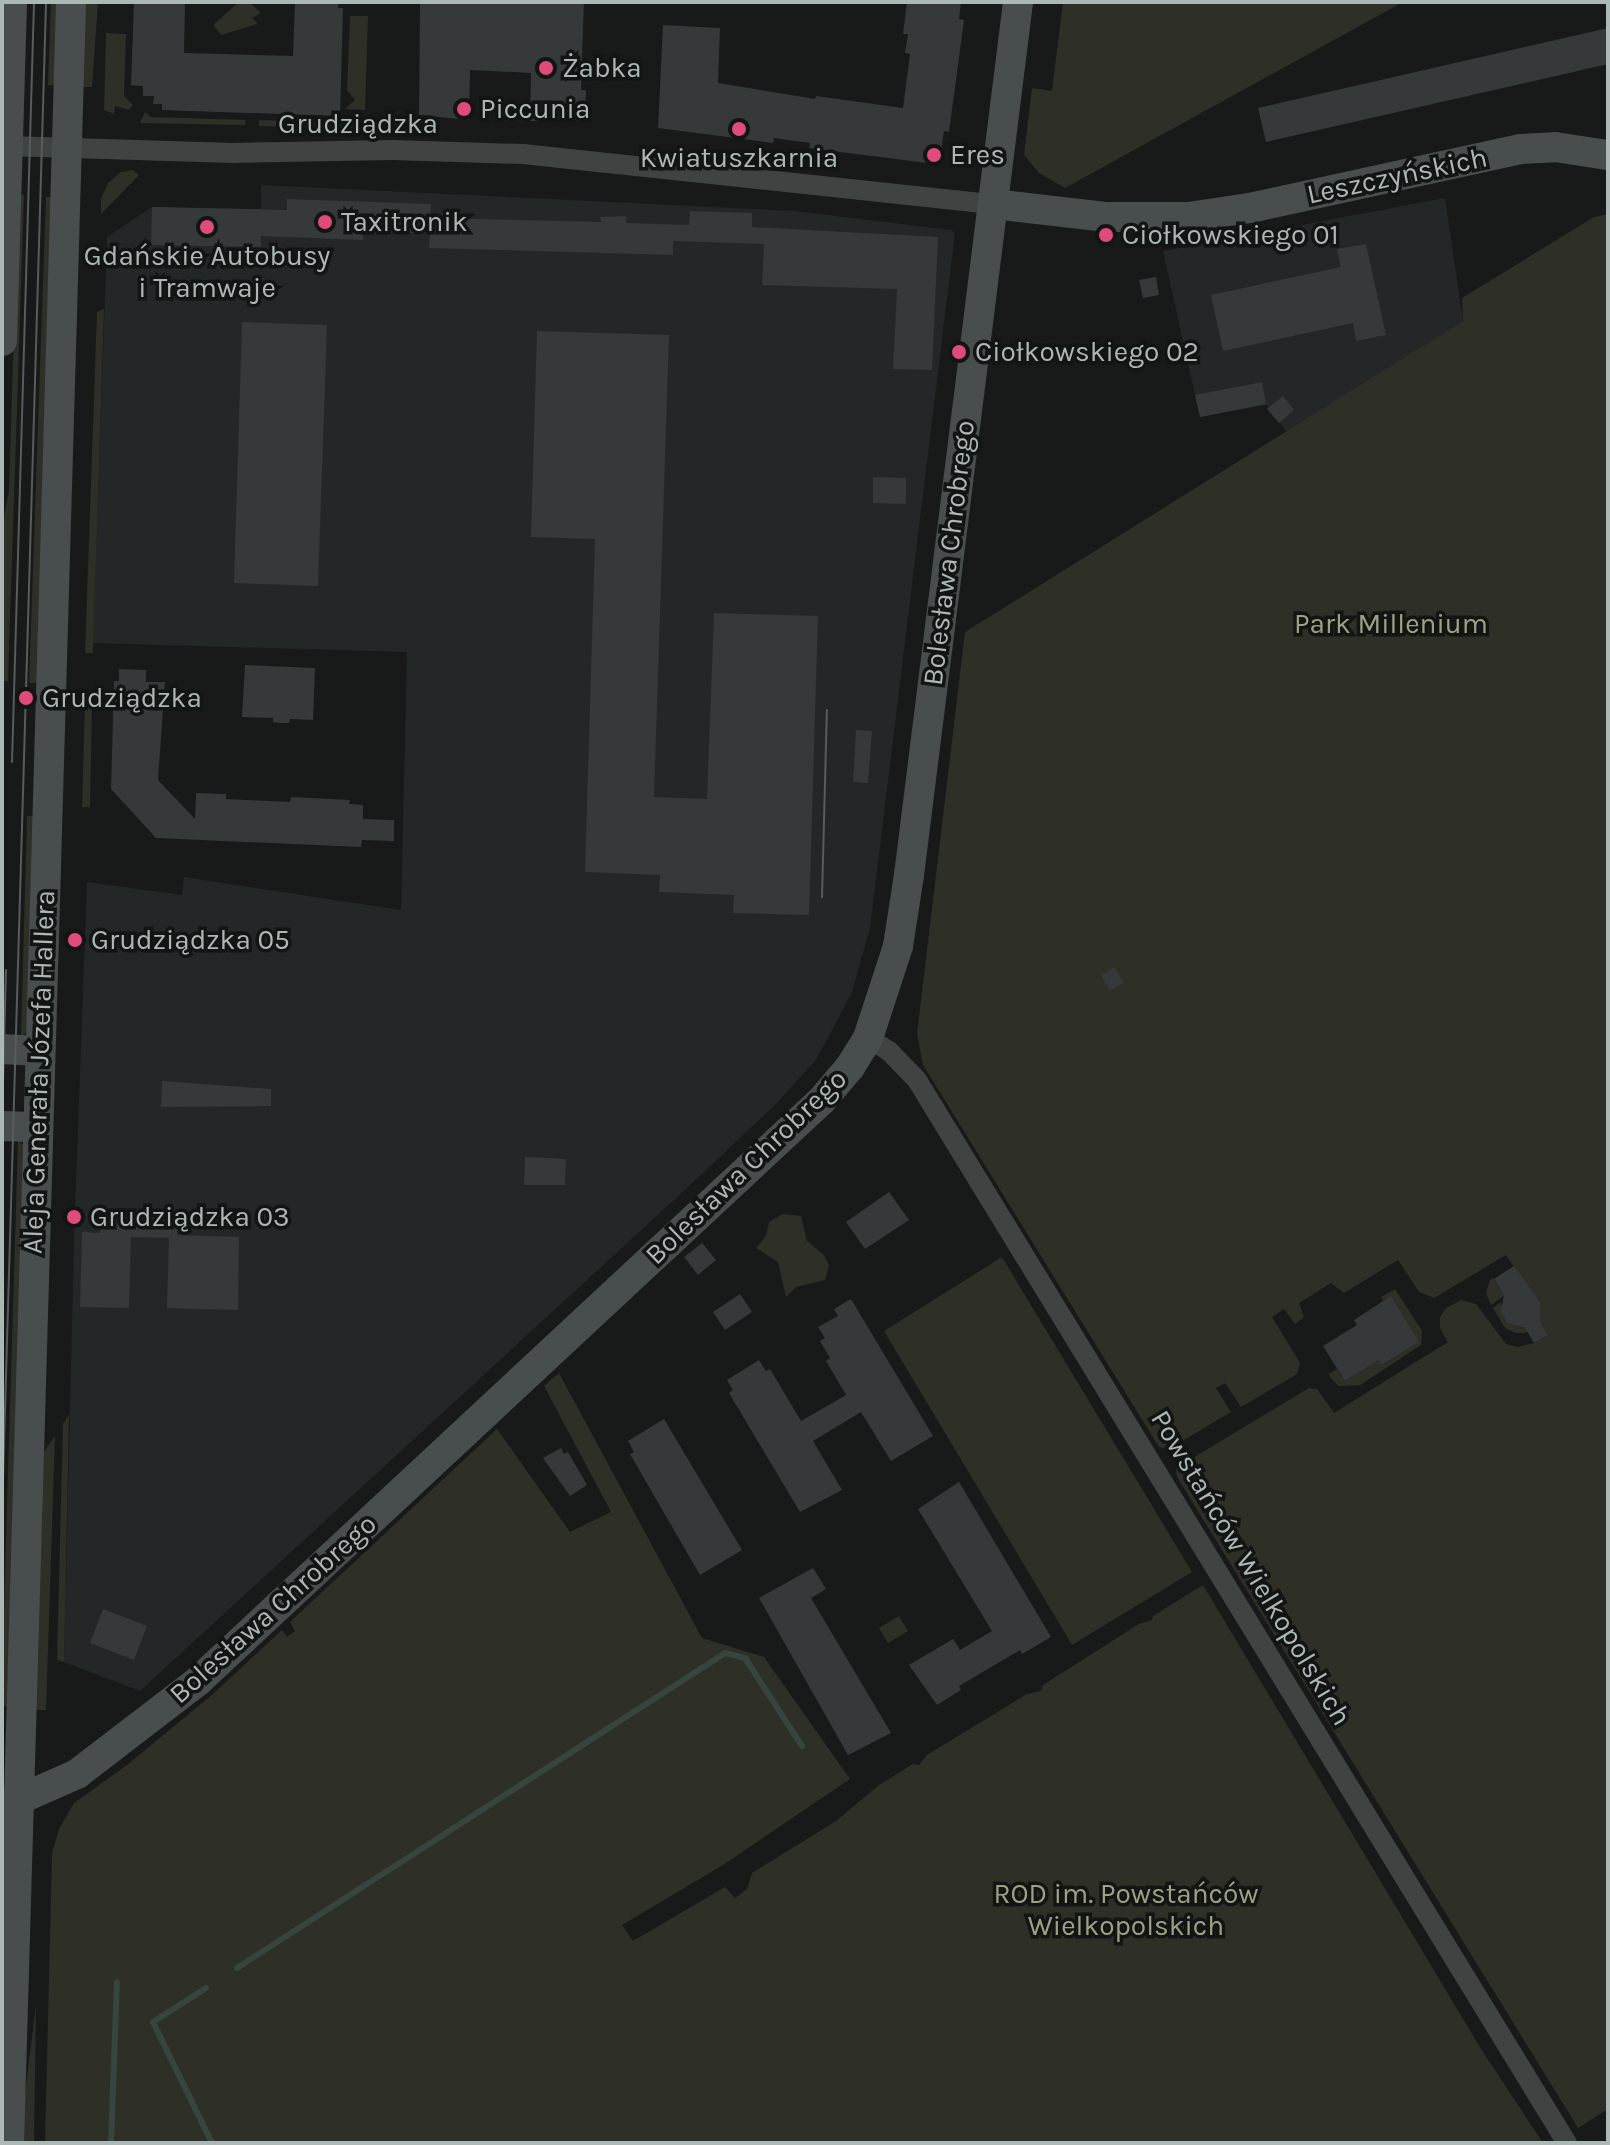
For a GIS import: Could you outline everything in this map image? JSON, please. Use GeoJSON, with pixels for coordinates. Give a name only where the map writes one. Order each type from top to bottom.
{"type":"FeatureCollection","features":[{"type":"Feature","properties":{"kind":"street"},"geometry":{"type":"LineString","coordinates":[[2,341],[12,2]]}},
{"type":"Feature","properties":{"kind":"street","name":"Aleja Generała Józefa Hallera"},"geometry":{"type":"LineString","coordinates":[[9,2143],[10,1804],[38,1127],[71,2]]}},
{"type":"Feature","properties":{"kind":"street","name":"Bolesława Chrobrego"},"geometry":{"type":"LineString","coordinates":[[10,1804],[77,1774],[198,1681],[822,1100],[850,1067],[868,1038],[895,959],[909,875],[1018,2]]}},
{"type":"Feature","properties":{"kind":"street","name":"Grudziądzka"},"geometry":{"type":"LineString","coordinates":[[8,146],[523,154],[994,204]]}},
{"type":"Feature","properties":{"kind":"street","name":"Leszczyńskich"},"geometry":{"type":"LineString","coordinates":[[994,204],[1107,217],[1188,217],[1250,208],[1521,149],[1555,147],[1608,155]]}},
{"type":"Feature","properties":{"kind":"street","name":"Powstańców Wielkopolskich"},"geometry":{"type":"LineString","coordinates":[[868,1038],[889,1051],[917,1080],[1218,1567],[1567,2143]]}},
{"type":"Feature","properties":{"kind":"street"},"geometry":{"type":"LineString","coordinates":[[2,1049],[39,1051]]}},
{"type":"Feature","properties":{"kind":"street"},"geometry":{"type":"LineString","coordinates":[[2,1126],[38,1127]]}},
{"type":"Feature","properties":{"kind":"shaded area"},"geometry":{"type":"Polygon","coordinates":[[[261,185],[795,211],[951,230],[955,233],[870,928],[852,992],[828,1038],[815,1061],[776,1104],[140,1691],[64,1662],[74,1238],[87,882],[182,895],[184,877],[401,910],[407,652],[93,643],[107,237],[152,207],[261,209],[261,185]]]}},
{"type":"Feature","properties":{"kind":"shaded area"},"geometry":{"type":"Polygon","coordinates":[[[1445,198],[1463,321],[1288,433],[1266,405],[1200,417],[1163,251],[1445,198]]]}},
{"type":"Feature","properties":{"kind":"green space"},"geometry":{"type":"Polygon","coordinates":[[[51,2],[60,2],[58,85],[48,85],[51,2]]]}},
{"type":"Feature","properties":{"kind":"green space"},"geometry":{"type":"Polygon","coordinates":[[[83,2],[98,2],[92,87],[81,87],[83,2]]]}},
{"type":"Feature","properties":{"kind":"green space"},"geometry":{"type":"Polygon","coordinates":[[[239,2],[249,2],[261,13],[252,18],[258,24],[221,35],[213,25],[239,2]]]}},
{"type":"Feature","properties":{"kind":"green space"},"geometry":{"type":"Polygon","coordinates":[[[1063,2],[1403,2],[1065,188],[1039,173],[1024,155],[1032,88],[1052,91],[1063,2]]]}},
{"type":"Feature","properties":{"kind":"green space"},"geometry":{"type":"Polygon","coordinates":[[[350,16],[368,16],[365,110],[345,109],[355,100],[347,90],[350,16]]]}},
{"type":"Feature","properties":{"kind":"green space"},"geometry":{"type":"Polygon","coordinates":[[[106,33],[126,34],[124,96],[133,105],[129,110],[115,106],[114,114],[104,110],[106,33]]]}},
{"type":"Feature","properties":{"kind":"green space"},"geometry":{"type":"Polygon","coordinates":[[[145,112],[151,117],[246,120],[245,125],[140,123],[145,112]]]}},
{"type":"Feature","properties":{"kind":"green space"},"geometry":{"type":"Polygon","coordinates":[[[259,120],[365,123],[384,125],[384,130],[259,126],[259,120]]]}},
{"type":"Feature","properties":{"kind":"green space"},"geometry":{"type":"Polygon","coordinates":[[[133,170],[139,175],[101,214],[101,199],[108,183],[121,172],[133,170]]]}},
{"type":"Feature","properties":{"kind":"green space"},"geometry":{"type":"Polygon","coordinates":[[[18,195],[24,195],[8,681],[2,681],[2,527],[9,491],[18,195]]]}},
{"type":"Feature","properties":{"kind":"green space"},"geometry":{"type":"Polygon","coordinates":[[[46,197],[55,197],[39,683],[29,683],[46,197]]]}},
{"type":"Feature","properties":{"kind":"green space","name":"Park Millenium"},"geometry":{"type":"Polygon","coordinates":[[[1608,214],[1608,2109],[1578,2128],[1177,1477],[1176,1468],[1309,1388],[1317,1389],[1334,1413],[1448,1342],[1440,1328],[1440,1317],[1446,1308],[1461,1300],[1476,1304],[1506,1344],[1518,1347],[1534,1343],[1548,1335],[1542,1324],[1525,1333],[1515,1333],[1505,1328],[1493,1308],[1501,1302],[1505,1321],[1523,1328],[1538,1319],[1540,1300],[1531,1290],[1505,1295],[1491,1305],[1486,1293],[1490,1280],[1493,1278],[1502,1292],[1522,1279],[1506,1255],[1434,1298],[1419,1292],[1398,1260],[1344,1293],[1331,1283],[1299,1303],[1304,1317],[1295,1324],[1284,1309],[1272,1317],[1300,1363],[1297,1374],[1241,1407],[1225,1383],[1216,1388],[1231,1412],[1169,1449],[1159,1447],[923,1065],[917,1034],[965,632],[1463,321],[1462,298],[1594,217],[1608,214]]]}},
{"type":"Feature","properties":{"kind":"green space"},"geometry":{"type":"Polygon","coordinates":[[[104,309],[93,653],[85,653],[97,312],[104,309]]]}},
{"type":"Feature","properties":{"kind":"green space"},"geometry":{"type":"Polygon","coordinates":[[[85,703],[92,704],[90,807],[82,807],[85,703]]]}},
{"type":"Feature","properties":{"kind":"green space"},"geometry":{"type":"Polygon","coordinates":[[[27,816],[35,816],[29,1030],[21,1037],[27,816]]]}},
{"type":"Feature","properties":{"kind":"green space"},"geometry":{"type":"Polygon","coordinates":[[[18,1140],[23,1145],[9,1706],[2,1706],[2,1673],[18,1140]]]}},
{"type":"Feature","properties":{"kind":"green space"},"geometry":{"type":"Polygon","coordinates":[[[783,1214],[801,1216],[807,1241],[824,1255],[829,1265],[825,1280],[796,1287],[786,1297],[778,1262],[756,1248],[766,1236],[769,1222],[783,1214]]]}},
{"type":"Feature","properties":{"kind":"green space"},"geometry":{"type":"Polygon","coordinates":[[[1002,1257],[1192,1572],[1072,1645],[884,1331],[1002,1257]]]}},
{"type":"Feature","properties":{"kind":"green space"},"geometry":{"type":"Polygon","coordinates":[[[1395,1289],[1422,1331],[1421,1345],[1360,1385],[1338,1386],[1328,1374],[1337,1369],[1345,1381],[1379,1360],[1383,1365],[1418,1342],[1391,1296],[1383,1301],[1381,1297],[1395,1289]]]}},
{"type":"Feature","properties":{"kind":"green space","name":"ROD im. Powstańców Wielkopolskich"},"geometry":{"type":"Polygon","coordinates":[[[559,1373],[702,1638],[764,1657],[850,1779],[723,1865],[622,1925],[633,1941],[725,1887],[735,1898],[747,1889],[752,1873],[836,1821],[879,1785],[913,1764],[919,1765],[927,1755],[1027,1694],[1041,1691],[1043,1685],[1139,1624],[1152,1620],[1153,1616],[1203,1585],[1481,2049],[1543,2143],[45,2143],[52,1853],[59,1829],[74,1803],[127,1765],[213,1694],[282,1630],[287,1637],[295,1631],[290,1622],[497,1429],[570,1532],[611,1512],[544,1386],[559,1373]]]}},
{"type":"Feature","properties":{"kind":"green space"},"geometry":{"type":"Polygon","coordinates":[[[69,1414],[64,1662],[57,1660],[63,1424],[69,1414]]]}},
{"type":"Feature","properties":{"kind":"green space"},"geometry":{"type":"Polygon","coordinates":[[[55,1436],[46,1710],[32,1710],[42,1454],[55,1436]]]}},
{"type":"Feature","properties":{"kind":"green space"},"geometry":{"type":"Polygon","coordinates":[[[899,1616],[908,1631],[888,1643],[879,1628],[899,1616]]]}},
{"type":"Feature","properties":{"kind":"green space"},"geometry":{"type":"Polygon","coordinates":[[[36,2005],[34,2143],[21,2143],[24,2102],[36,2005]]]}},
{"type":"Feature","properties":{"kind":"building"},"geometry":{"type":"Polygon","coordinates":[[[134,2],[185,2],[184,53],[293,56],[295,2],[338,2],[338,8],[343,8],[340,116],[162,110],[162,104],[153,104],[154,96],[143,96],[143,86],[131,85],[134,2]]]}},
{"type":"Feature","properties":{"kind":"building"},"geometry":{"type":"Polygon","coordinates":[[[420,2],[584,2],[581,90],[586,90],[585,120],[530,121],[531,73],[470,70],[469,120],[419,115],[420,2]]]}},
{"type":"Feature","properties":{"kind":"building"},"geometry":{"type":"Polygon","coordinates":[[[907,2],[961,2],[959,19],[964,20],[949,132],[944,131],[941,152],[927,163],[809,148],[810,143],[774,138],[773,143],[658,128],[663,25],[720,28],[718,83],[815,99],[816,96],[903,108],[910,54],[905,53],[908,34],[903,34],[907,2]]]}},
{"type":"Feature","properties":{"kind":"building"},"geometry":{"type":"Polygon","coordinates":[[[1608,28],[1608,64],[1266,142],[1258,108],[1608,28]]]}},
{"type":"Feature","properties":{"kind":"building"},"geometry":{"type":"Polygon","coordinates":[[[287,199],[431,204],[430,218],[601,222],[600,217],[626,216],[626,223],[689,225],[690,211],[752,213],[752,227],[938,237],[932,370],[893,369],[897,289],[762,285],[764,244],[673,241],[673,255],[429,248],[430,234],[363,230],[363,240],[261,236],[261,247],[151,245],[152,207],[287,210],[287,199]]]}},
{"type":"Feature","properties":{"kind":"building"},"geometry":{"type":"Polygon","coordinates":[[[1366,244],[1386,335],[1356,341],[1353,323],[1223,351],[1211,295],[1341,267],[1337,249],[1366,244]]]}},
{"type":"Feature","properties":{"kind":"building"},"geometry":{"type":"Polygon","coordinates":[[[1156,277],[1159,295],[1143,298],[1139,280],[1156,277]]]}},
{"type":"Feature","properties":{"kind":"building"},"geometry":{"type":"Polygon","coordinates":[[[242,322],[327,325],[318,586],[234,583],[242,322]]]}},
{"type":"Feature","properties":{"kind":"building"},"geometry":{"type":"Polygon","coordinates":[[[537,331],[669,335],[654,797],[707,799],[714,613],[818,616],[809,915],[733,913],[734,895],[659,892],[660,875],[585,872],[595,539],[531,537],[537,331]]]}},
{"type":"Feature","properties":{"kind":"building"},"geometry":{"type":"Polygon","coordinates":[[[1262,382],[1266,404],[1200,417],[1195,395],[1262,382]]]}},
{"type":"Feature","properties":{"kind":"building"},"geometry":{"type":"Polygon","coordinates":[[[1283,396],[1294,410],[1279,423],[1267,409],[1283,396]]]}},
{"type":"Feature","properties":{"kind":"building"},"geometry":{"type":"Polygon","coordinates":[[[873,477],[906,478],[906,504],[873,503],[873,477]]]}},
{"type":"Feature","properties":{"kind":"building"},"geometry":{"type":"Polygon","coordinates":[[[245,665],[315,668],[313,720],[290,719],[289,723],[280,723],[273,722],[273,718],[242,717],[245,665]]]}},
{"type":"Feature","properties":{"kind":"building"},"geometry":{"type":"Polygon","coordinates":[[[119,669],[146,670],[146,682],[165,682],[158,780],[195,819],[196,793],[226,794],[226,799],[290,802],[291,797],[350,800],[349,804],[363,805],[363,819],[394,820],[394,841],[362,840],[361,847],[156,838],[111,789],[114,681],[119,681],[119,669]]]}},
{"type":"Feature","properties":{"kind":"building"},"geometry":{"type":"Polygon","coordinates":[[[856,730],[872,731],[868,783],[853,782],[856,730]]]}},
{"type":"Feature","properties":{"kind":"building"},"geometry":{"type":"Polygon","coordinates":[[[1114,967],[1124,982],[1110,991],[1101,975],[1114,967]]]}},
{"type":"Feature","properties":{"kind":"building"},"geometry":{"type":"Polygon","coordinates":[[[162,1081],[271,1089],[271,1106],[161,1107],[162,1081]]]}},
{"type":"Feature","properties":{"kind":"building"},"geometry":{"type":"Polygon","coordinates":[[[525,1157],[566,1159],[565,1185],[524,1185],[525,1157]]]}},
{"type":"Feature","properties":{"kind":"building"},"geometry":{"type":"Polygon","coordinates":[[[889,1192],[909,1220],[865,1249],[846,1222],[889,1192]]]}},
{"type":"Feature","properties":{"kind":"building"},"geometry":{"type":"Polygon","coordinates":[[[101,1212],[177,1214],[177,1235],[239,1237],[238,1310],[167,1308],[169,1238],[131,1237],[129,1308],[80,1307],[82,1232],[100,1233],[101,1212]]]}},
{"type":"Feature","properties":{"kind":"building"},"geometry":{"type":"Polygon","coordinates":[[[702,1243],[716,1260],[698,1275],[684,1257],[702,1243]]]}},
{"type":"Feature","properties":{"kind":"building"},"geometry":{"type":"Polygon","coordinates":[[[1514,1266],[1540,1301],[1540,1321],[1548,1335],[1534,1343],[1525,1328],[1507,1323],[1501,1312],[1504,1295],[1494,1279],[1514,1266]]]}},
{"type":"Feature","properties":{"kind":"building"},"geometry":{"type":"Polygon","coordinates":[[[740,1294],[752,1312],[725,1330],[713,1312],[740,1294]]]}},
{"type":"Feature","properties":{"kind":"building"},"geometry":{"type":"Polygon","coordinates":[[[1391,1296],[1419,1342],[1382,1365],[1379,1360],[1345,1381],[1323,1346],[1357,1325],[1354,1320],[1391,1296]]]}},
{"type":"Feature","properties":{"kind":"building"},"geometry":{"type":"Polygon","coordinates":[[[851,1299],[933,1436],[891,1461],[861,1412],[813,1441],[842,1490],[800,1512],[729,1393],[733,1390],[727,1380],[759,1360],[766,1371],[770,1369],[801,1421],[846,1395],[826,1361],[830,1358],[820,1341],[825,1338],[818,1327],[838,1316],[834,1309],[851,1299]]]}},
{"type":"Feature","properties":{"kind":"building"},"geometry":{"type":"Polygon","coordinates":[[[664,1419],[742,1550],[700,1575],[630,1454],[634,1452],[628,1441],[664,1419]]]}},
{"type":"Feature","properties":{"kind":"building"},"geometry":{"type":"Polygon","coordinates":[[[561,1448],[564,1454],[568,1452],[587,1485],[570,1496],[543,1458],[561,1448]]]}},
{"type":"Feature","properties":{"kind":"building"},"geometry":{"type":"Polygon","coordinates":[[[959,1482],[1051,1637],[1022,1654],[1020,1650],[959,1686],[961,1690],[937,1705],[909,1665],[953,1639],[960,1650],[992,1631],[918,1509],[959,1482]]]}},
{"type":"Feature","properties":{"kind":"building"},"geometry":{"type":"Polygon","coordinates":[[[813,1568],[826,1589],[811,1598],[891,1733],[848,1755],[759,1598],[813,1568]]]}},
{"type":"Feature","properties":{"kind":"building"},"geometry":{"type":"Polygon","coordinates":[[[103,1609],[147,1626],[134,1660],[90,1643],[103,1609]]]}},
{"type":"Feature","properties":{"kind":"waterway"},"geometry":{"type":"LineString","coordinates":[[237,1968],[725,1653],[745,1658],[802,1746]]}},
{"type":"Feature","properties":{"kind":"waterway"},"geometry":{"type":"LineString","coordinates":[[111,2143],[117,1982]]}},
{"type":"Feature","properties":{"kind":"waterway"},"geometry":{"type":"LineString","coordinates":[[206,1988],[153,2022],[212,2143]]}},
{"type":"Feature","properties":{"kind":"tram line"},"geometry":{"type":"LineString","coordinates":[[12,762],[34,2]]}},
{"type":"Feature","properties":{"kind":"tram line"},"geometry":{"type":"LineString","coordinates":[[2,1513],[46,2]]}},
{"type":"Feature","properties":{"kind":"tram line"},"geometry":{"type":"LineString","coordinates":[[822,897],[827,710]]}},
{"type":"Feature","properties":{"kind":"tram line"},"geometry":{"type":"LineString","coordinates":[[3,1082],[6,970]]}},
{"type":"Feature","properties":{"kind":"place","name":"Żabka"},"geometry":{"type":"Point","coordinates":[546,68]}},
{"type":"Feature","properties":{"kind":"place","name":"Piccunia"},"geometry":{"type":"Point","coordinates":[464,109]}},
{"type":"Feature","properties":{"kind":"place","name":"Kwiatuszkarnia"},"geometry":{"type":"Point","coordinates":[739,129]}},
{"type":"Feature","properties":{"kind":"place","name":"Eres"},"geometry":{"type":"Point","coordinates":[934,155]}},
{"type":"Feature","properties":{"kind":"place","name":"Taxitronik"},"geometry":{"type":"Point","coordinates":[325,222]}},
{"type":"Feature","properties":{"kind":"place","name":"Gdańskie Autobusy i Tramwaje"},"geometry":{"type":"Point","coordinates":[207,227]}},
{"type":"Feature","properties":{"kind":"place","name":"Ciołkowskiego 01"},"geometry":{"type":"Point","coordinates":[1106,235]}},
{"type":"Feature","properties":{"kind":"place","name":"Ciołkowskiego 02"},"geometry":{"type":"Point","coordinates":[959,352]}},
{"type":"Feature","properties":{"kind":"place","name":"Grudziądzka"},"geometry":{"type":"Point","coordinates":[26,698]}},
{"type":"Feature","properties":{"kind":"place","name":"Grudziądzka 05"},"geometry":{"type":"Point","coordinates":[75,940]}},
{"type":"Feature","properties":{"kind":"place","name":"Grudziądzka 03"},"geometry":{"type":"Point","coordinates":[74,1217]}}]}
